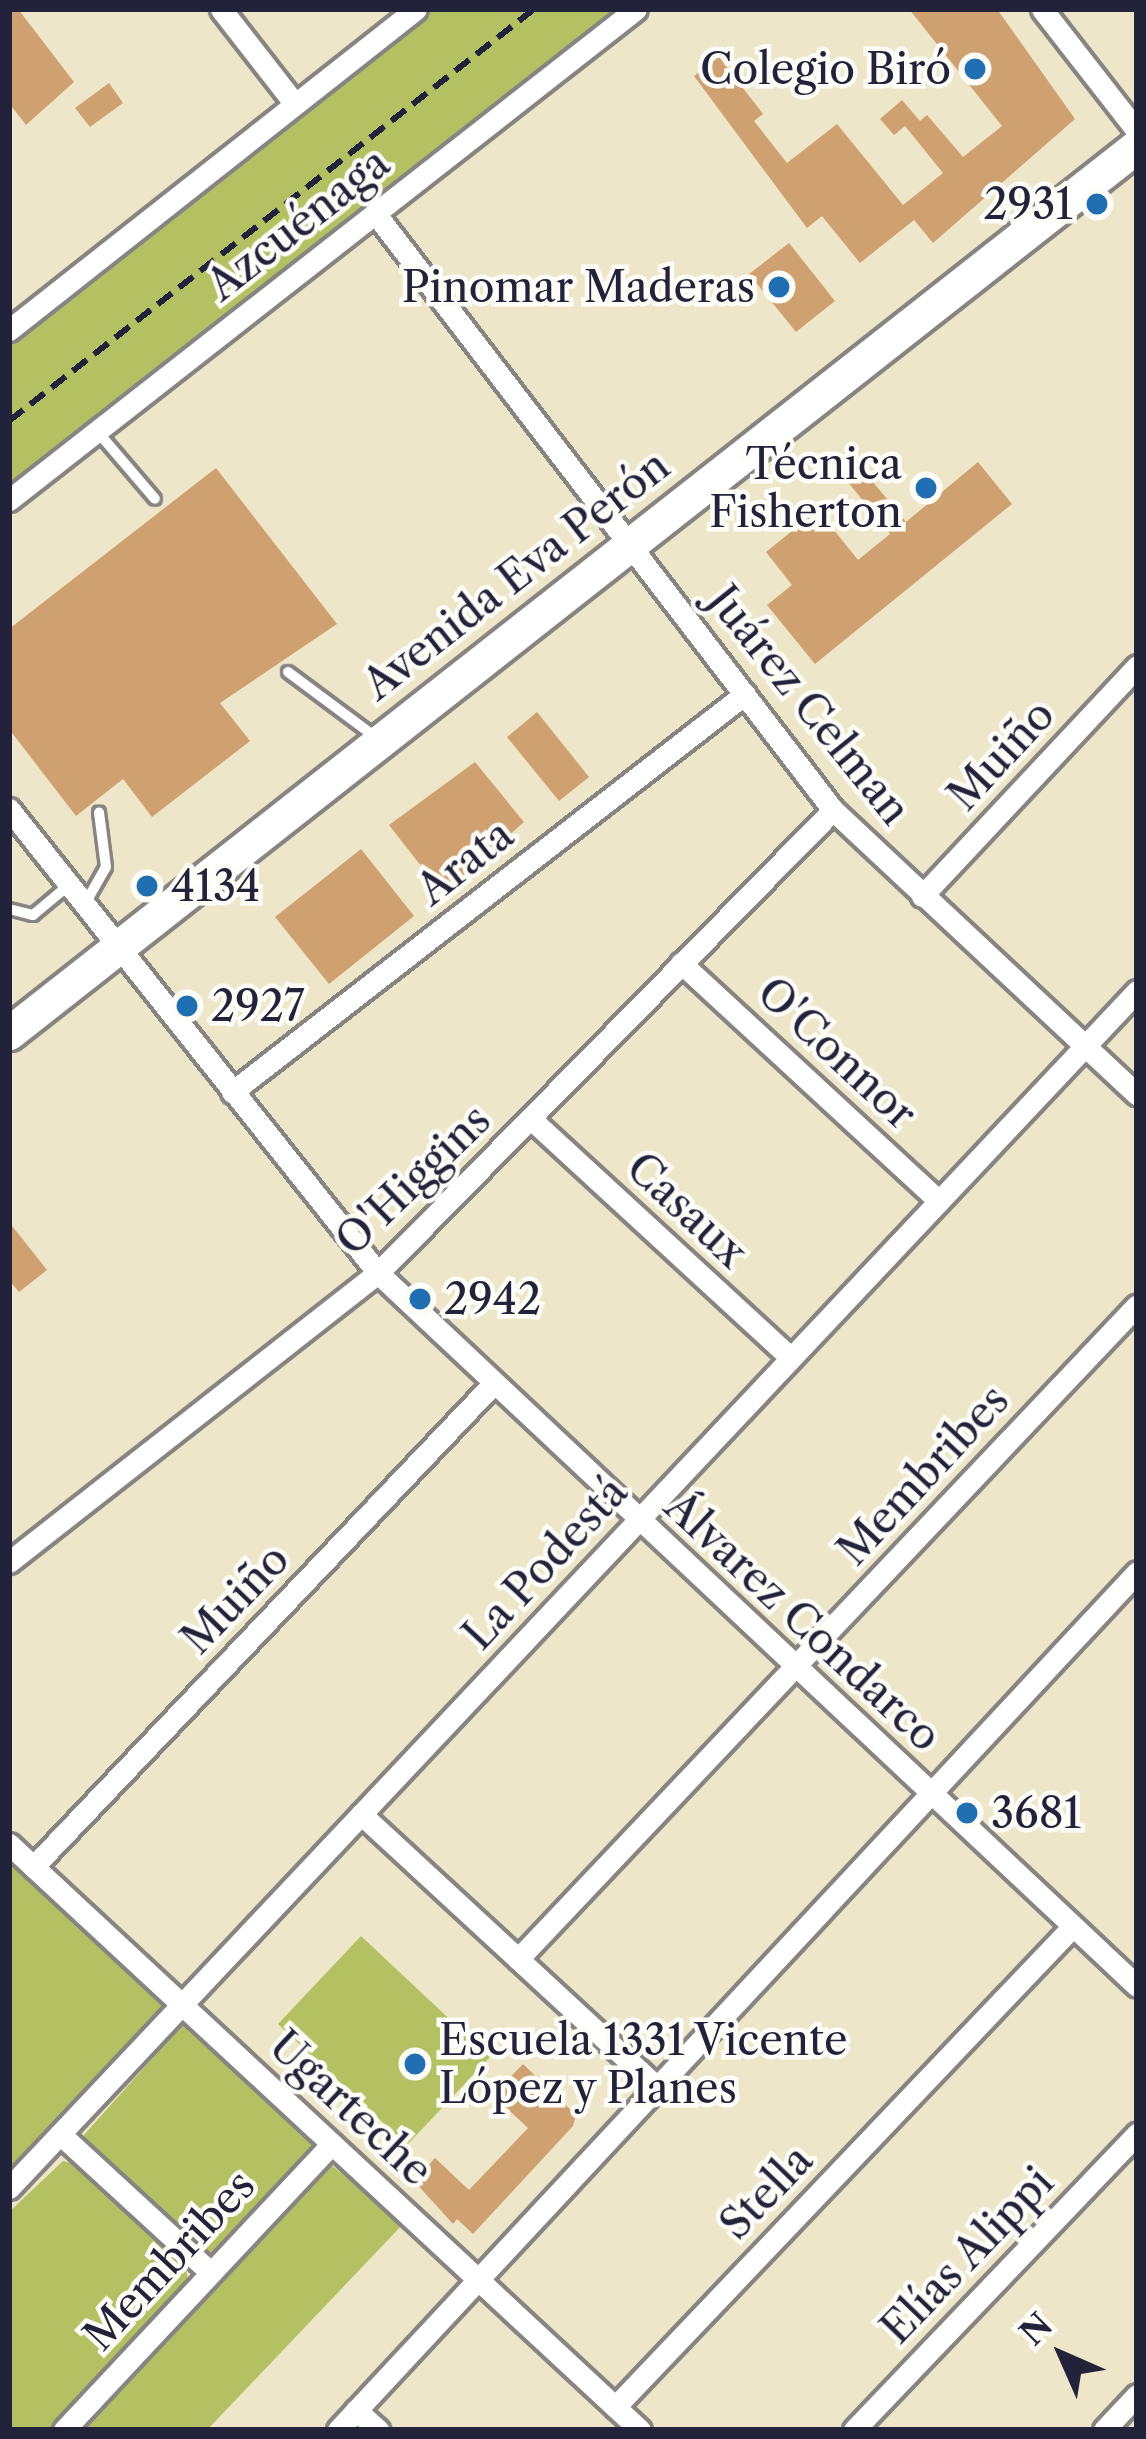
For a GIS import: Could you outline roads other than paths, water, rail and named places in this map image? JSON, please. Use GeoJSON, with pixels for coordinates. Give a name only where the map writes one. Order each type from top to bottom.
{"type":"FeatureCollection","features":[{"type":"Feature","properties":{"kind":"main road","name":"Avenida Eva Perón"},"geometry":{"type":"LineString","coordinates":[[9,1033],[1137,146]]}},
{"type":"Feature","properties":{"kind":"street"},"geometry":{"type":"LineString","coordinates":[[220,9],[295,104]]}},
{"type":"Feature","properties":{"kind":"street"},"geometry":{"type":"LineString","coordinates":[[9,330],[416,9]]}},
{"type":"Feature","properties":{"kind":"street","name":"Azcuénaga"},"geometry":{"type":"LineString","coordinates":[[9,500],[635,9]]}},
{"type":"Feature","properties":{"kind":"street"},"geometry":{"type":"LineString","coordinates":[[1042,9],[1137,131]]}},
{"type":"Feature","properties":{"kind":"street","name":"Juárez Celman"},"geometry":{"type":"LineString","coordinates":[[375,213],[833,810],[1137,1094]]}},
{"type":"Feature","properties":{"kind":"street","name":"Muiño"},"geometry":{"type":"LineString","coordinates":[[922,896],[1137,666]]}},
{"type":"Feature","properties":{"kind":"street","name":"Arata"},"geometry":{"type":"LineString","coordinates":[[232,1092],[745,694]]}},
{"type":"Feature","properties":{"kind":"street","name":"Álvarez Condarco"},"geometry":{"type":"LineString","coordinates":[[9,809],[378,1274],[1137,1986]]}},
{"type":"Feature","properties":{"kind":"street","name":"O'Higgins"},"geometry":{"type":"LineString","coordinates":[[9,1562],[378,1274],[833,810]]}},
{"type":"Feature","properties":{"kind":"street","name":"O'Connor"},"geometry":{"type":"LineString","coordinates":[[681,962],[939,1201]]}},
{"type":"Feature","properties":{"kind":"street","name":"La Podestá"},"geometry":{"type":"LineString","coordinates":[[9,2188],[1137,991]]}},
{"type":"Feature","properties":{"kind":"street","name":"Casaux"},"geometry":{"type":"LineString","coordinates":[[531,1119],[791,1358]]}},
{"type":"Feature","properties":{"kind":"street","name":"Membribes"},"geometry":{"type":"LineString","coordinates":[[518,1959],[1137,1305]]}},
{"type":"Feature","properties":{"kind":"street","name":"Muiño"},"geometry":{"type":"LineString","coordinates":[[33,1867],[492,1385]]}},
{"type":"Feature","properties":{"kind":"street"},"geometry":{"type":"LineString","coordinates":[[338,2430],[930,1793],[1132,1586]]}},
{"type":"Feature","properties":{"kind":"street"},"geometry":{"type":"LineString","coordinates":[[361,1814],[656,2086]]}},
{"type":"Feature","properties":{"kind":"street","name":"Ugarteche"},"geometry":{"type":"LineString","coordinates":[[9,1844],[640,2430]]}},
{"type":"Feature","properties":{"kind":"street","name":"Stella"},"geometry":{"type":"LineString","coordinates":[[615,2407],[1073,1926]]}},
{"type":"Feature","properties":{"kind":"street"},"geometry":{"type":"LineString","coordinates":[[60,2134],[211,2273]]}},
{"type":"Feature","properties":{"kind":"street","name":"Elías Alippi"},"geometry":{"type":"LineString","coordinates":[[854,2430],[1137,2134]]}},
{"type":"Feature","properties":{"kind":"street","name":"Membribes"},"geometry":{"type":"LineString","coordinates":[[64,2430],[332,2144]]}},
{"type":"Feature","properties":{"kind":"street"},"geometry":{"type":"LineString","coordinates":[[1104,2430],[1137,2395]]}},
{"type":"Feature","properties":{"kind":"street"},"geometry":{"type":"LineString","coordinates":[[356,2410],[378,2430]]}},
{"type":"Feature","properties":{"kind":"lane"},"geometry":{"type":"LineString","coordinates":[[97,431],[155,499]]}},
{"type":"Feature","properties":{"kind":"lane"},"geometry":{"type":"LineString","coordinates":[[288,672],[380,740]]}},
{"type":"Feature","properties":{"kind":"lane"},"geometry":{"type":"LineString","coordinates":[[84,905],[106,867],[99,812]]}},
{"type":"Feature","properties":{"kind":"lane"},"geometry":{"type":"LineString","coordinates":[[9,909],[33,915],[69,885]]}},
{"type":"Feature","properties":{"kind":"railway"},"geometry":{"type":"LineString","coordinates":[[9,421],[534,9]]}},
{"type":"Feature","properties":{"kind":"place","name":"Colegio Biró"},"geometry":{"type":"Point","coordinates":[975,69]}},
{"type":"Feature","properties":{"kind":"place","name":"2931"},"geometry":{"type":"Point","coordinates":[1097,204]}},
{"type":"Feature","properties":{"kind":"place","name":"Pinomar Maderas"},"geometry":{"type":"Point","coordinates":[779,287]}},
{"type":"Feature","properties":{"kind":"place","name":"Técnica Fisherton"},"geometry":{"type":"Point","coordinates":[926,488]}},
{"type":"Feature","properties":{"kind":"place","name":"4134"},"geometry":{"type":"Point","coordinates":[147,886]}},
{"type":"Feature","properties":{"kind":"place","name":"2927"},"geometry":{"type":"Point","coordinates":[187,1006]}},
{"type":"Feature","properties":{"kind":"place","name":"2942"},"geometry":{"type":"Point","coordinates":[420,1299]}},
{"type":"Feature","properties":{"kind":"place","name":"3681"},"geometry":{"type":"Point","coordinates":[967,1813]}},
{"type":"Feature","properties":{"kind":"place","name":"Escuela 1331 Vicente López y Planes"},"geometry":{"type":"Point","coordinates":[415,2064]}}]}
